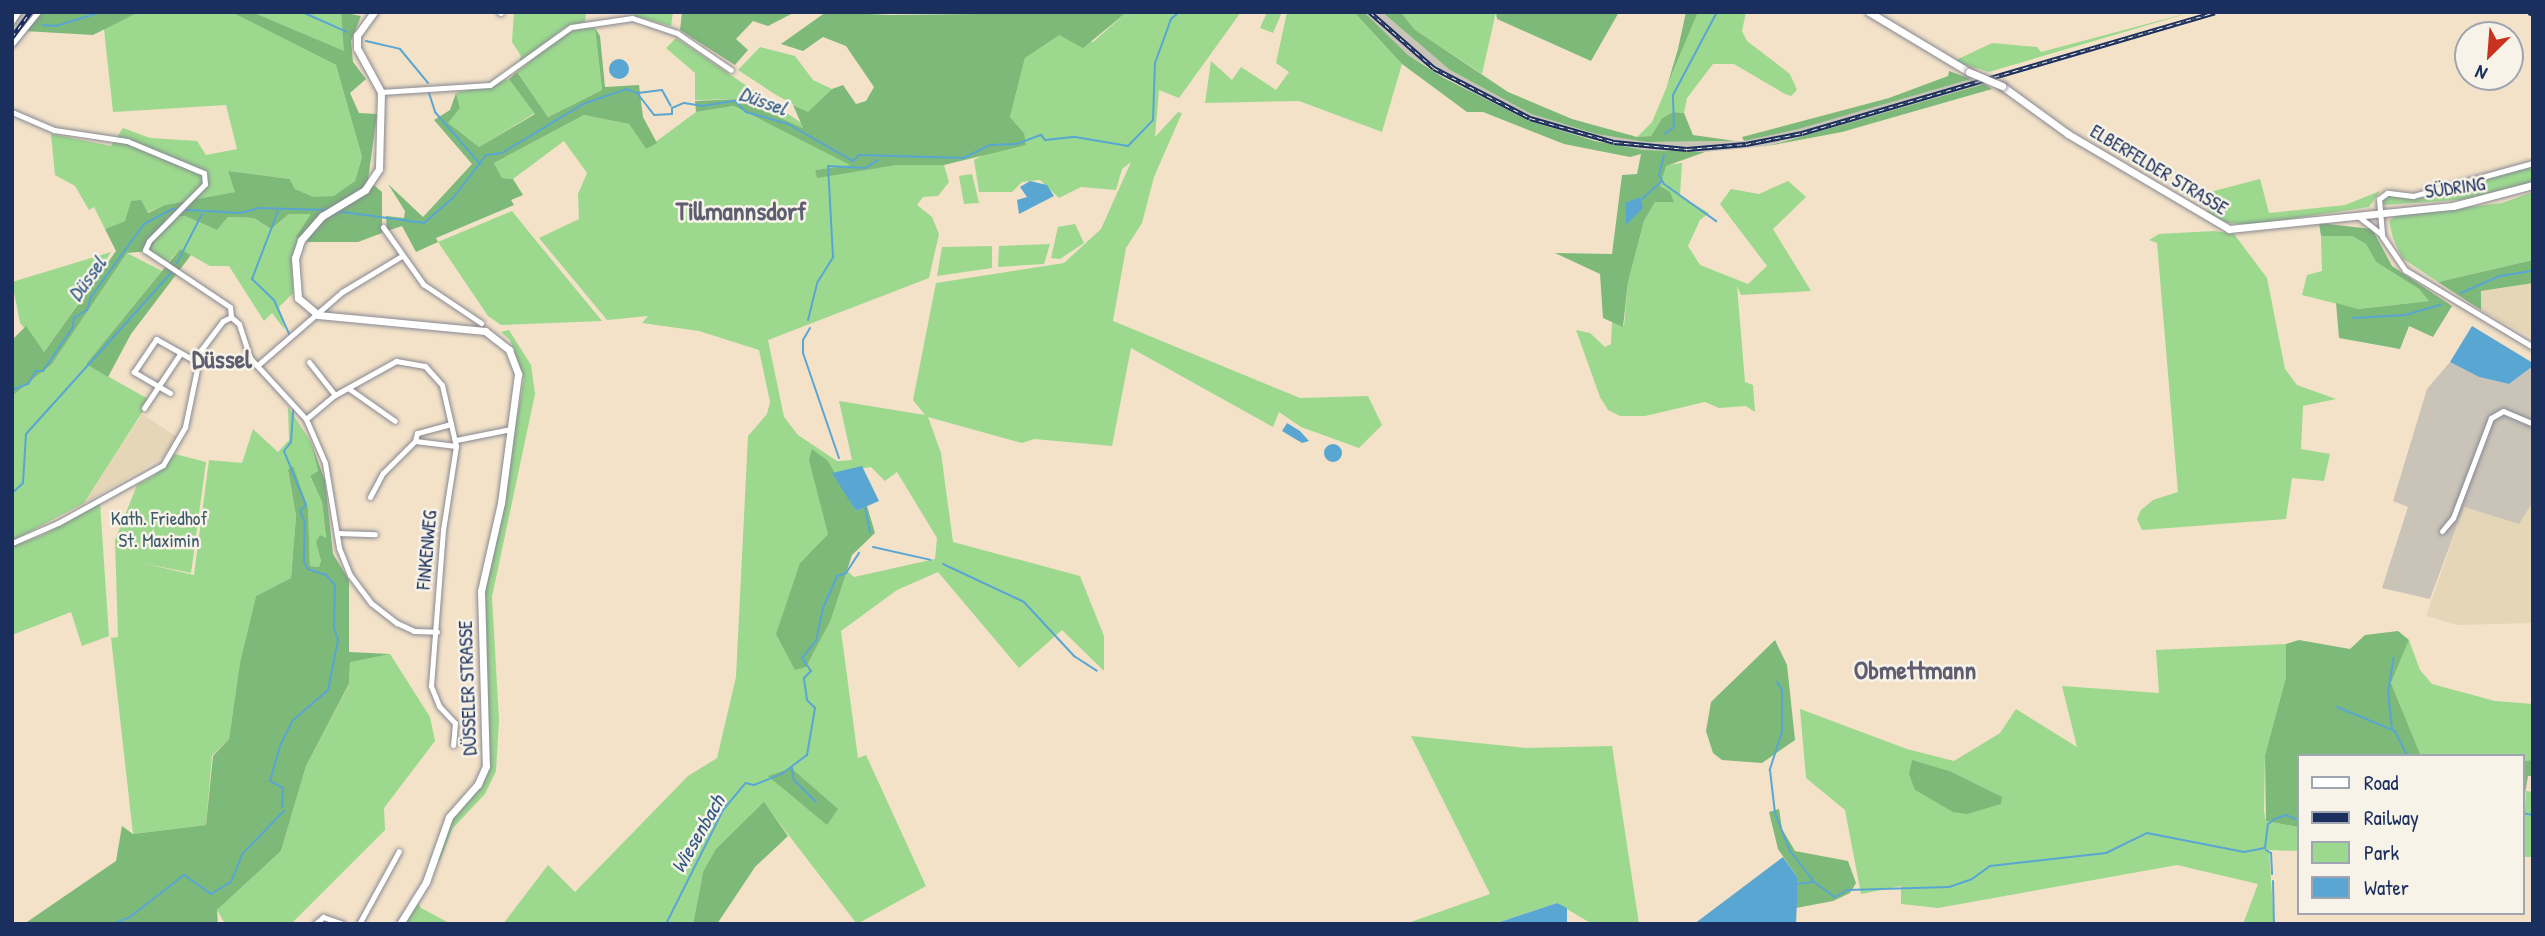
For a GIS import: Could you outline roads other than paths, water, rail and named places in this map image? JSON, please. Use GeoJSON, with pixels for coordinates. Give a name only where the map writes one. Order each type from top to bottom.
{"type":"FeatureCollection","features":[{"type":"Feature","properties":{"kind":"main road"},"geometry":{"type":"LineString","coordinates":[[318,315],[298,298],[295,258],[301,240],[322,216],[365,190],[379,169],[380,92],[364,66],[357,35],[374,12]]}},
{"type":"Feature","properties":{"kind":"main road","name":"ELBERFELDER STRASSE"},"geometry":{"type":"LineString","coordinates":[[1869,12],[1969,72],[2001,86],[2068,134],[2222,227],[2243,229],[2379,212]]}},
{"type":"Feature","properties":{"kind":"main road","name":"SÜDRING"},"geometry":{"type":"LineString","coordinates":[[2379,212],[2453,206],[2533,185]]}},
{"type":"Feature","properties":{"kind":"main road","name":"DÜSSELER STRASSE"},"geometry":{"type":"LineString","coordinates":[[318,315],[441,324],[493,335],[509,350],[517,369],[512,429],[481,591],[486,766],[478,784],[449,817],[426,882],[400,924]]}},
{"type":"Feature","properties":{"kind":"street"},"geometry":{"type":"LineString","coordinates":[[13,19],[18,12]]}},
{"type":"Feature","properties":{"kind":"street"},"geometry":{"type":"LineString","coordinates":[[12,44],[37,12]]}},
{"type":"Feature","properties":{"kind":"street"},"geometry":{"type":"LineString","coordinates":[[380,92],[490,85],[571,27],[632,18],[677,33],[731,70]]}},
{"type":"Feature","properties":{"kind":"street"},"geometry":{"type":"LineString","coordinates":[[12,112],[54,130],[127,141],[198,167],[207,180],[176,211],[145,250],[230,307],[231,317],[239,324],[250,358],[259,364],[306,419],[325,463],[344,564],[371,603],[414,631],[437,632]]}},
{"type":"Feature","properties":{"kind":"street"},"geometry":{"type":"LineString","coordinates":[[2382,236],[2379,199],[2384,193],[2413,196],[2533,163]]}},
{"type":"Feature","properties":{"kind":"street"},"geometry":{"type":"LineString","coordinates":[[2353,215],[2370,222],[2405,270],[2533,347]]}},
{"type":"Feature","properties":{"kind":"street"},"geometry":{"type":"LineString","coordinates":[[383,227],[400,257],[423,284],[481,323]]}},
{"type":"Feature","properties":{"kind":"street"},"geometry":{"type":"LineString","coordinates":[[259,364],[342,292],[400,257]]}},
{"type":"Feature","properties":{"kind":"street"},"geometry":{"type":"LineString","coordinates":[[12,543],[157,470],[172,454],[189,413],[197,362],[211,334],[231,317]]}},
{"type":"Feature","properties":{"kind":"street"},"geometry":{"type":"LineString","coordinates":[[170,393],[134,372],[156,339],[197,362]]}},
{"type":"Feature","properties":{"kind":"street"},"geometry":{"type":"LineString","coordinates":[[144,408],[180,354]]}},
{"type":"Feature","properties":{"kind":"street"},"geometry":{"type":"LineString","coordinates":[[309,362],[335,396]]}},
{"type":"Feature","properties":{"kind":"street","name":"FINKENWEG"},"geometry":{"type":"LineString","coordinates":[[306,419],[335,396],[390,363],[420,363],[442,385],[456,443],[443,530],[433,695],[454,723],[453,745]]}},
{"type":"Feature","properties":{"kind":"street"},"geometry":{"type":"LineString","coordinates":[[348,388],[395,421]]}},
{"type":"Feature","properties":{"kind":"street"},"geometry":{"type":"LineString","coordinates":[[2442,531],[2453,518],[2491,418],[2503,411],[2533,424]]}},
{"type":"Feature","properties":{"kind":"street"},"geometry":{"type":"LineString","coordinates":[[370,497],[383,473],[415,441],[417,433],[451,424]]}},
{"type":"Feature","properties":{"kind":"street"},"geometry":{"type":"LineString","coordinates":[[415,441],[456,443],[512,429]]}},
{"type":"Feature","properties":{"kind":"street"},"geometry":{"type":"LineString","coordinates":[[337,533],[375,534]]}},
{"type":"Feature","properties":{"kind":"street"},"geometry":{"type":"LineString","coordinates":[[359,924],[398,851]]}},
{"type":"Feature","properties":{"kind":"street"},"geometry":{"type":"LineString","coordinates":[[315,924],[323,917],[343,924]]}},
{"type":"Feature","properties":{"kind":"water"},"geometry":{"type":"Polygon","coordinates":[[[619,59],[626,62],[629,69],[626,76],[619,79],[612,76],[609,69],[612,62],[619,59]]]}},
{"type":"Feature","properties":{"kind":"water"},"geometry":{"type":"Polygon","coordinates":[[[1030,181],[1047,185],[1054,196],[1019,214],[1017,200],[1027,197],[1020,187],[1030,181]]]}},
{"type":"Feature","properties":{"kind":"water"},"geometry":{"type":"Polygon","coordinates":[[[1640,197],[1643,208],[1626,225],[1625,203],[1640,197]]]}},
{"type":"Feature","properties":{"kind":"water"},"geometry":{"type":"Polygon","coordinates":[[[2472,326],[2533,363],[2533,366],[2509,384],[2479,377],[2450,362],[2472,326]]]}},
{"type":"Feature","properties":{"kind":"water"},"geometry":{"type":"Polygon","coordinates":[[[1287,423],[1309,441],[1302,443],[1282,431],[1287,423]]]}},
{"type":"Feature","properties":{"kind":"water"},"geometry":{"type":"Polygon","coordinates":[[[1329,444],[1337,444],[1342,453],[1340,460],[1329,462],[1324,457],[1324,449],[1329,444]]]}},
{"type":"Feature","properties":{"kind":"water"},"geometry":{"type":"Polygon","coordinates":[[[862,466],[879,501],[856,511],[832,473],[862,466]]]}},
{"type":"Feature","properties":{"kind":"water"},"geometry":{"type":"Polygon","coordinates":[[[1783,857],[1798,878],[1796,924],[1694,924],[1783,857]]]}},
{"type":"Feature","properties":{"kind":"water"},"geometry":{"type":"Polygon","coordinates":[[[1557,903],[1567,908],[1567,924],[1494,924],[1557,903]]]}},
{"type":"Feature","properties":{"kind":"waterway"},"geometry":{"type":"LineString","coordinates":[[42,25],[56,26],[101,12]]}},
{"type":"Feature","properties":{"kind":"waterway"},"geometry":{"type":"LineString","coordinates":[[302,12],[347,32]]}},
{"type":"Feature","properties":{"kind":"waterway","name":"Düssel"},"geometry":{"type":"LineString","coordinates":[[335,211],[424,223],[453,198],[486,155],[502,153],[583,104],[626,89],[637,93],[654,115],[672,114],[672,108],[684,103],[702,106],[735,101],[746,112],[788,124],[853,161],[859,155],[964,158],[990,145],[1016,144],[1041,135],[1045,140],[1075,137],[1128,146],[1153,120],[1155,63],[1171,19],[1179,12]]}},
{"type":"Feature","properties":{"kind":"waterway"},"geometry":{"type":"LineString","coordinates":[[1665,134],[1674,127],[1673,95],[1717,12]]}},
{"type":"Feature","properties":{"kind":"waterway"},"geometry":{"type":"LineString","coordinates":[[366,41],[400,49],[428,83]]}},
{"type":"Feature","properties":{"kind":"waterway"},"geometry":{"type":"LineString","coordinates":[[638,93],[662,90],[671,106]]}},
{"type":"Feature","properties":{"kind":"waterway"},"geometry":{"type":"LineString","coordinates":[[429,93],[435,112],[480,164]]}},
{"type":"Feature","properties":{"kind":"waterway"},"geometry":{"type":"LineString","coordinates":[[1664,155],[1659,175],[1664,184],[1716,221]]}},
{"type":"Feature","properties":{"kind":"waterway","name":"Wiesenbach"},"geometry":{"type":"LineString","coordinates":[[808,320],[817,283],[833,257],[828,166],[865,168],[878,160]]}},
{"type":"Feature","properties":{"kind":"waterway"},"geometry":{"type":"LineString","coordinates":[[1642,199],[1662,181]]}},
{"type":"Feature","properties":{"kind":"waterway","name":"Düssel"},"geometry":{"type":"LineString","coordinates":[[12,390],[28,384],[36,371],[43,371],[73,327],[74,318],[87,310],[91,297],[144,224],[172,209],[240,213],[259,208],[326,210]]}},
{"type":"Feature","properties":{"kind":"waterway"},"geometry":{"type":"LineString","coordinates":[[278,211],[252,279],[274,300],[289,334]]}},
{"type":"Feature","properties":{"kind":"waterway","name":"Düssel"},"geometry":{"type":"LineString","coordinates":[[177,263],[202,214]]}},
{"type":"Feature","properties":{"kind":"waterway"},"geometry":{"type":"LineString","coordinates":[[2461,293],[2500,276],[2533,271]]}},
{"type":"Feature","properties":{"kind":"waterway","name":"Düssel"},"geometry":{"type":"LineString","coordinates":[[12,493],[23,483],[26,434],[171,273]]}},
{"type":"Feature","properties":{"kind":"waterway"},"geometry":{"type":"LineString","coordinates":[[2353,318],[2405,315],[2441,305]]}},
{"type":"Feature","properties":{"kind":"waterway","name":"Wiesenbach"},"geometry":{"type":"LineString","coordinates":[[810,328],[803,340],[803,353],[839,458]]}},
{"type":"Feature","properties":{"kind":"waterway"},"geometry":{"type":"LineString","coordinates":[[282,807],[283,788],[270,781],[280,746],[292,721],[328,690],[338,640],[334,628],[335,585],[326,575],[308,569],[304,561],[305,522],[300,511],[306,505],[284,451],[291,442],[293,410]]}},
{"type":"Feature","properties":{"kind":"waterway","name":"Wiesenbach"},"geometry":{"type":"LineString","coordinates":[[865,507],[870,533]]}},
{"type":"Feature","properties":{"kind":"waterway"},"geometry":{"type":"LineString","coordinates":[[873,547],[931,560]]}},
{"type":"Feature","properties":{"kind":"waterway","name":"Wiesenbach"},"geometry":{"type":"LineString","coordinates":[[666,924],[723,810],[746,783],[754,785],[783,773],[807,755],[815,708],[807,700],[804,678],[811,671],[802,658],[816,641],[823,608],[837,576],[846,573],[859,553]]}},
{"type":"Feature","properties":{"kind":"waterway"},"geometry":{"type":"LineString","coordinates":[[943,564],[1024,602],[1074,656],[1097,671]]}},
{"type":"Feature","properties":{"kind":"waterway"},"geometry":{"type":"LineString","coordinates":[[2392,729],[2388,693],[2394,657]]}},
{"type":"Feature","properties":{"kind":"waterway"},"geometry":{"type":"LineString","coordinates":[[1777,682],[1782,690],[1782,732],[1770,770],[1775,813],[1790,851],[1814,882]]}},
{"type":"Feature","properties":{"kind":"waterway"},"geometry":{"type":"LineString","coordinates":[[2337,707],[2395,731],[2406,754]]}},
{"type":"Feature","properties":{"kind":"waterway"},"geometry":{"type":"LineString","coordinates":[[792,768],[794,780],[816,802]]}},
{"type":"Feature","properties":{"kind":"waterway"},"geometry":{"type":"LineString","coordinates":[[113,924],[130,917],[184,875],[211,894],[231,882],[243,853],[284,811]]}},
{"type":"Feature","properties":{"kind":"waterway"},"geometry":{"type":"LineString","coordinates":[[2524,813],[2533,815]]}},
{"type":"Feature","properties":{"kind":"waterway"},"geometry":{"type":"LineString","coordinates":[[1796,884],[1814,882],[1835,897],[1847,890],[1949,887],[1972,879],[1990,866],[2106,853],[2147,833],[2244,852],[2265,848],[2268,824],[2275,819],[2286,815],[2296,819]]}},
{"type":"Feature","properties":{"kind":"waterway"},"geometry":{"type":"LineString","coordinates":[[2266,850],[2271,853],[2272,874]]}},
{"type":"Feature","properties":{"kind":"waterway"},"geometry":{"type":"LineString","coordinates":[[2273,881],[2274,924]]}},
{"type":"Feature","properties":{"kind":"railway"},"geometry":{"type":"LineString","coordinates":[[12,37],[30,12]]}},
{"type":"Feature","properties":{"kind":"railway"},"geometry":{"type":"LineString","coordinates":[[1370,12],[1434,68],[1530,118],[1614,142],[1687,149],[1746,144],[1802,133],[2215,12]]}},
{"type":"Feature","properties":{"kind":"railway"},"geometry":{"type":"LineString","coordinates":[[2529,12],[2533,14]]}},
{"type":"Feature","properties":{"kind":"district","name":"Tillmannsdorf"},"geometry":{"type":"Point","coordinates":[741,211]}},
{"type":"Feature","properties":{"kind":"district","name":"Düssel"},"geometry":{"type":"Point","coordinates":[222,359]}},
{"type":"Feature","properties":{"kind":"district","name":"Obmettmann"},"geometry":{"type":"Point","coordinates":[1915,670]}},
{"type":"Feature","properties":{"kind":"park label","name":"Kath. Friedhof St. Maximin"},"geometry":{"type":"Point","coordinates":[159,530]}}]}
